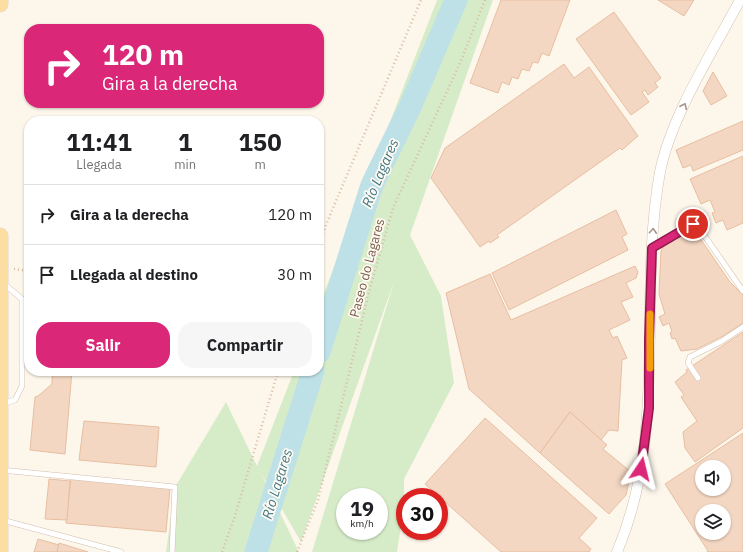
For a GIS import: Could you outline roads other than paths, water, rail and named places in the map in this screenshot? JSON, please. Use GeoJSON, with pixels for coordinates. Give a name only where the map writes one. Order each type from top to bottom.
{"type":"FeatureCollection","features":[{"type":"Feature","properties":{"kind":"main road"},"geometry":{"type":"LineString","coordinates":[[0,236],[2,470],[0,552]]}},
{"type":"Feature","properties":{"kind":"street"},"geometry":{"type":"LineString","coordinates":[[617,552],[630,513],[644,456],[649,408],[649,340],[652,248],[660,171],[670,137],[686,101],[740,0]]}},
{"type":"Feature","properties":{"kind":"lane"},"geometry":{"type":"LineString","coordinates":[[652,248],[688,225],[697,225],[743,291]]}},
{"type":"Feature","properties":{"kind":"lane"},"geometry":{"type":"LineString","coordinates":[[698,378],[688,363],[690,357],[722,341],[743,327]]}},
{"type":"Feature","properties":{"kind":"lane"},"geometry":{"type":"LineString","coordinates":[[2,470],[174,487],[172,552]]}},
{"type":"Feature","properties":{"kind":"lane"},"geometry":{"type":"LineString","coordinates":[[1,520],[121,552]]}},
{"type":"Feature","properties":{"kind":"waterway","name":"Río Lagares"},"geometry":{"type":"LineString","coordinates":[[324,336],[372,185],[410,107],[456,0]]}},
{"type":"Feature","properties":{"kind":"waterway","name":"Río Lagares"},"geometry":{"type":"LineString","coordinates":[[256,552],[311,376]]}}]}
